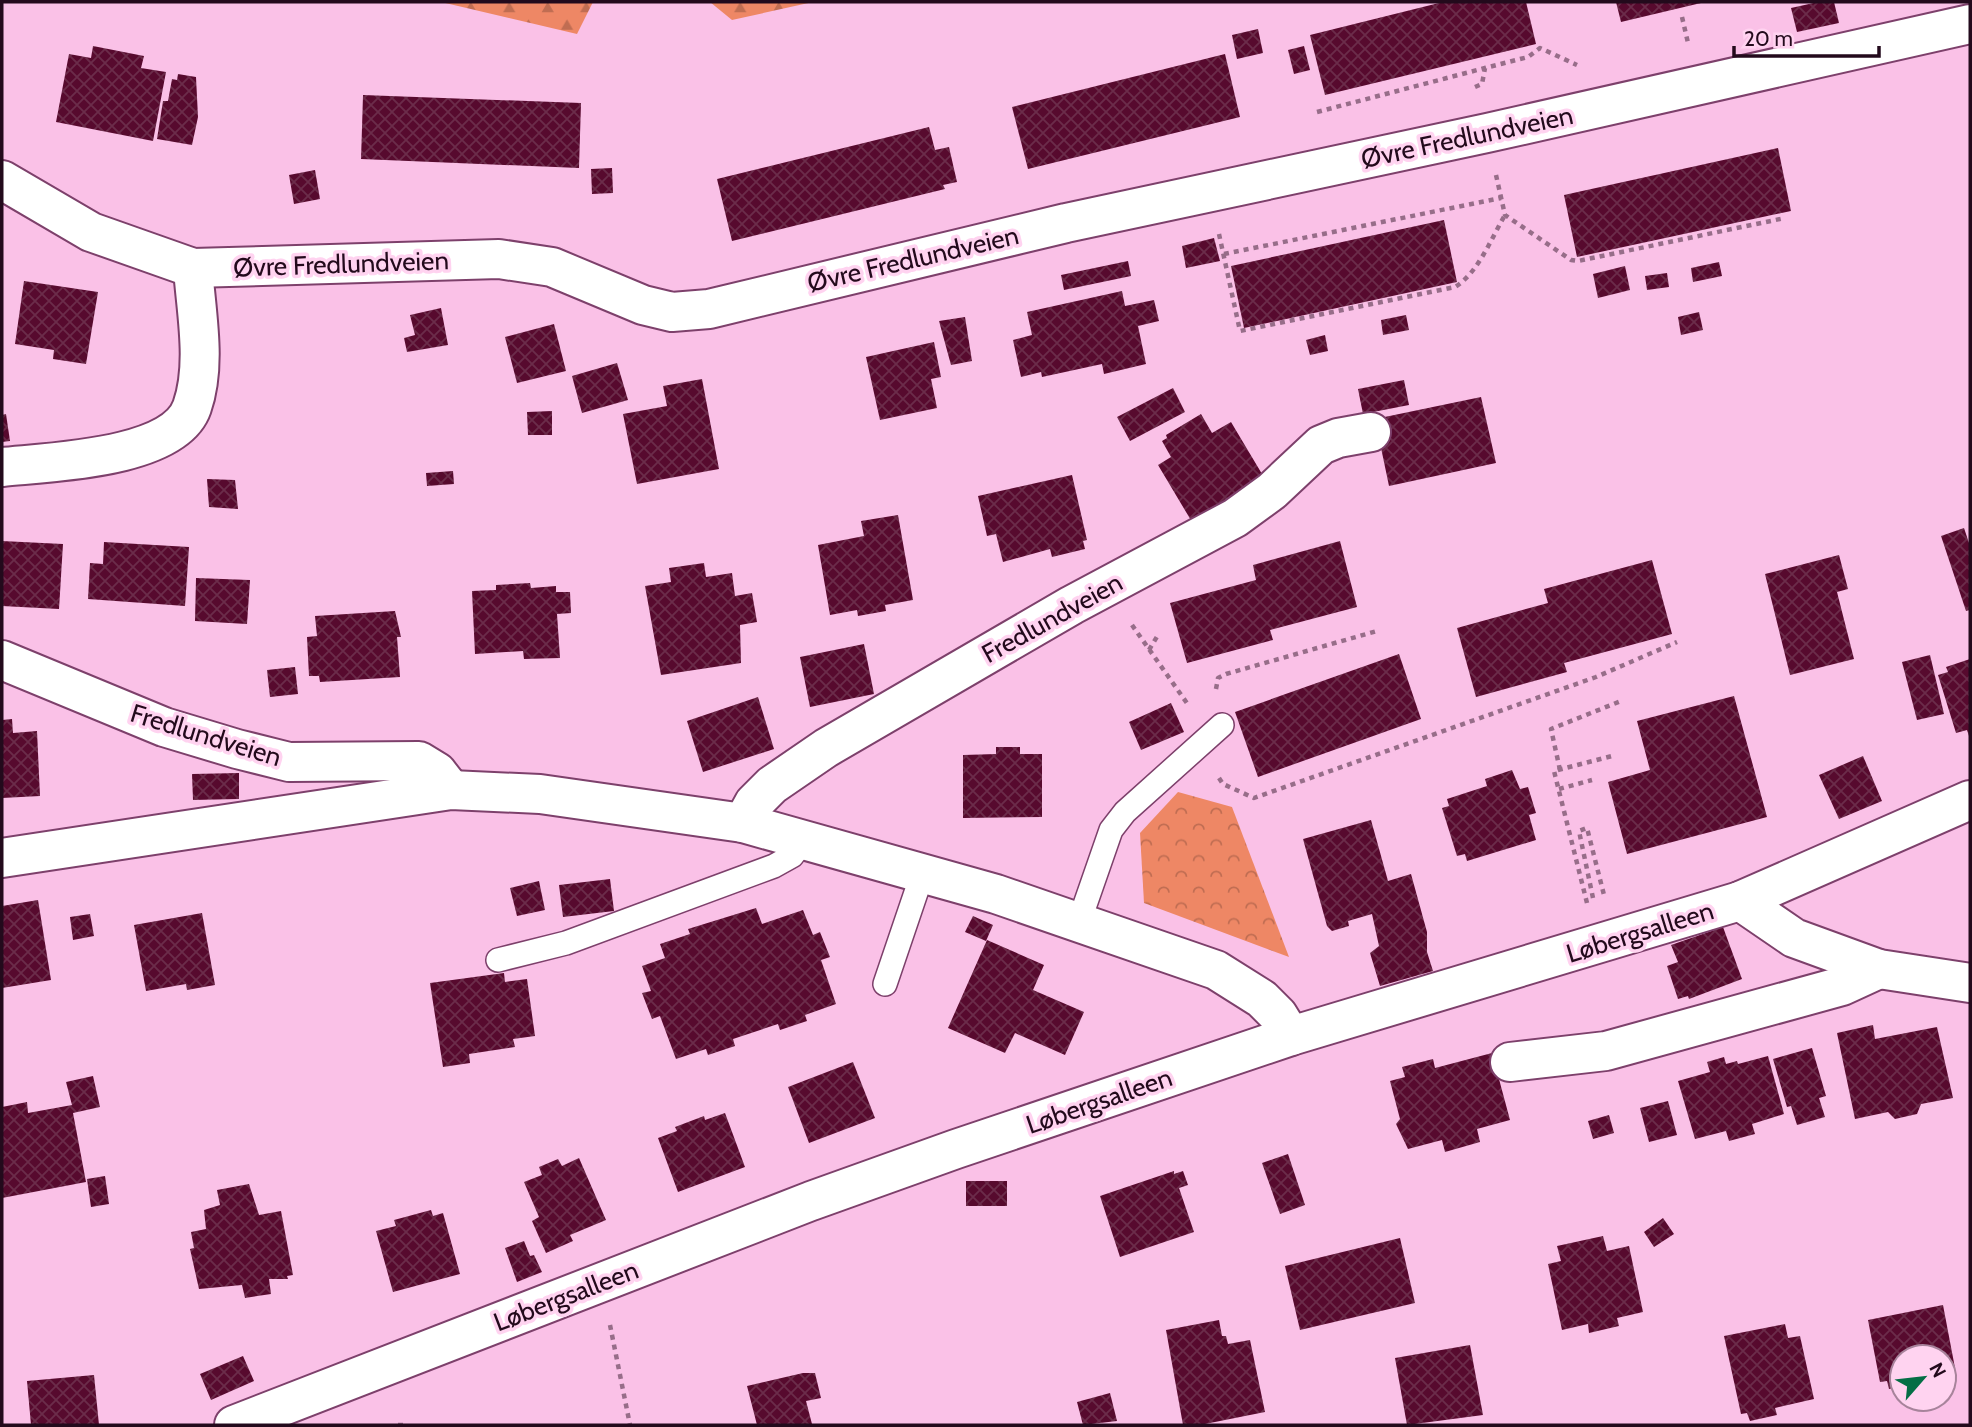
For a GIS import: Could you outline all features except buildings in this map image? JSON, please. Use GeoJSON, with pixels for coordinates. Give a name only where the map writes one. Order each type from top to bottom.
{"type":"FeatureCollection","features":[{"type":"Feature","properties":{"kind":"street","name":"Øvre Fredlundveien"},"geometry":{"type":"LineString","coordinates":[[2,180],[91,232],[141,252],[193,268],[499,259],[552,267],[643,304],[672,312],[709,309],[885,264],[1487,133],[1970,24]]}},
{"type":"Feature","properties":{"kind":"street"},"geometry":{"type":"LineString","coordinates":[[2,467],[117,452],[156,442],[180,427],[192,407],[199,361],[193,268]]}},
{"type":"Feature","properties":{"kind":"street","name":"Fredlundveien"},"geometry":{"type":"LineString","coordinates":[[743,823],[754,803],[772,785],[826,748],[1106,587],[1236,518],[1272,491],[1321,445],[1338,438],[1371,432]]}},
{"type":"Feature","properties":{"kind":"street","name":"Fredlundveien"},"geometry":{"type":"LineString","coordinates":[[2,660],[164,727],[237,750],[289,762],[419,761],[437,772],[451,790]]}},
{"type":"Feature","properties":{"kind":"street"},"geometry":{"type":"LineString","coordinates":[[2,858],[451,790],[540,794],[743,823],[923,872],[1079,922],[1216,970],[1262,999],[1278,1015],[1291,1036]]}},
{"type":"Feature","properties":{"kind":"street","name":"Løbergsalleen"},"geometry":{"type":"LineString","coordinates":[[234,1425],[823,1197],[960,1147],[1291,1036],[1740,901],[1970,800]]}},
{"type":"Feature","properties":{"kind":"street"},"geometry":{"type":"LineString","coordinates":[[1740,901],[1794,938],[1879,969],[1970,983]]}},
{"type":"Feature","properties":{"kind":"street"},"geometry":{"type":"LineString","coordinates":[[1510,1062],[1606,1051],[1842,986],[1879,969]]}},
{"type":"Feature","properties":{"kind":"lane"},"geometry":{"type":"LineString","coordinates":[[1079,922],[1111,830],[1125,812],[1211,735]]}},
{"type":"Feature","properties":{"kind":"lane"},"geometry":{"type":"LineString","coordinates":[[498,960],[566,943],[774,866],[792,856],[804,840]]}},
{"type":"Feature","properties":{"kind":"lane"},"geometry":{"type":"LineString","coordinates":[[885,984],[923,872]]}},
{"type":"Feature","properties":{"kind":"path"},"geometry":{"type":"LineString","coordinates":[[1528,57],[1540,48],[1574,66]]}},
{"type":"Feature","properties":{"kind":"path"},"geometry":{"type":"LineString","coordinates":[[1317,112],[1485,68]]}},
{"type":"Feature","properties":{"kind":"path"},"geometry":{"type":"LineString","coordinates":[[1487,133],[1505,215],[1571,260],[1578,261],[1785,218]]}},
{"type":"Feature","properties":{"kind":"path"},"geometry":{"type":"LineString","coordinates":[[1210,192],[1240,331],[1455,287],[1464,281],[1475,267],[1505,215]]}},
{"type":"Feature","properties":{"kind":"path"},"geometry":{"type":"LineString","coordinates":[[1224,254],[1501,198]]}},
{"type":"Feature","properties":{"kind":"path"},"geometry":{"type":"LineString","coordinates":[[1106,587],[1176,691],[1211,735]]}},
{"type":"Feature","properties":{"kind":"path"},"geometry":{"type":"LineString","coordinates":[[1377,631],[1218,678],[1211,735],[1223,784],[1255,798],[1596,677],[1678,642]]}},
{"type":"Feature","properties":{"kind":"path"},"geometry":{"type":"LineString","coordinates":[[1149,650],[1158,635]]}},
{"type":"Feature","properties":{"kind":"path"},"geometry":{"type":"LineString","coordinates":[[1560,770],[1551,729],[1621,701]]}},
{"type":"Feature","properties":{"kind":"path"},"geometry":{"type":"LineString","coordinates":[[1612,756],[1555,771],[1588,904],[1594,902],[1579,831],[1587,828],[1616,939]]}},
{"type":"Feature","properties":{"kind":"path"},"geometry":{"type":"LineString","coordinates":[[1559,789],[1592,780]]}},
{"type":"Feature","properties":{"kind":"path"},"geometry":{"type":"LineString","coordinates":[[607,1312],[630,1425]]}},
{"type":"Feature","properties":{"kind":"path"},"geometry":{"type":"LineString","coordinates":[[398,1425],[407,1425]]}},
{"type":"Feature","properties":{"kind":"green space"},"geometry":{"type":"Polygon","coordinates":[[[441,2],[593,2],[577,34],[441,2]]]}},
{"type":"Feature","properties":{"kind":"green space"},"geometry":{"type":"Polygon","coordinates":[[[710,2],[813,2],[732,20],[710,2]]]}},
{"type":"Feature","properties":{"kind":"green space"},"geometry":{"type":"Polygon","coordinates":[[[1178,792],[1232,807],[1289,957],[1144,903],[1140,833],[1178,792]]]}}]}
